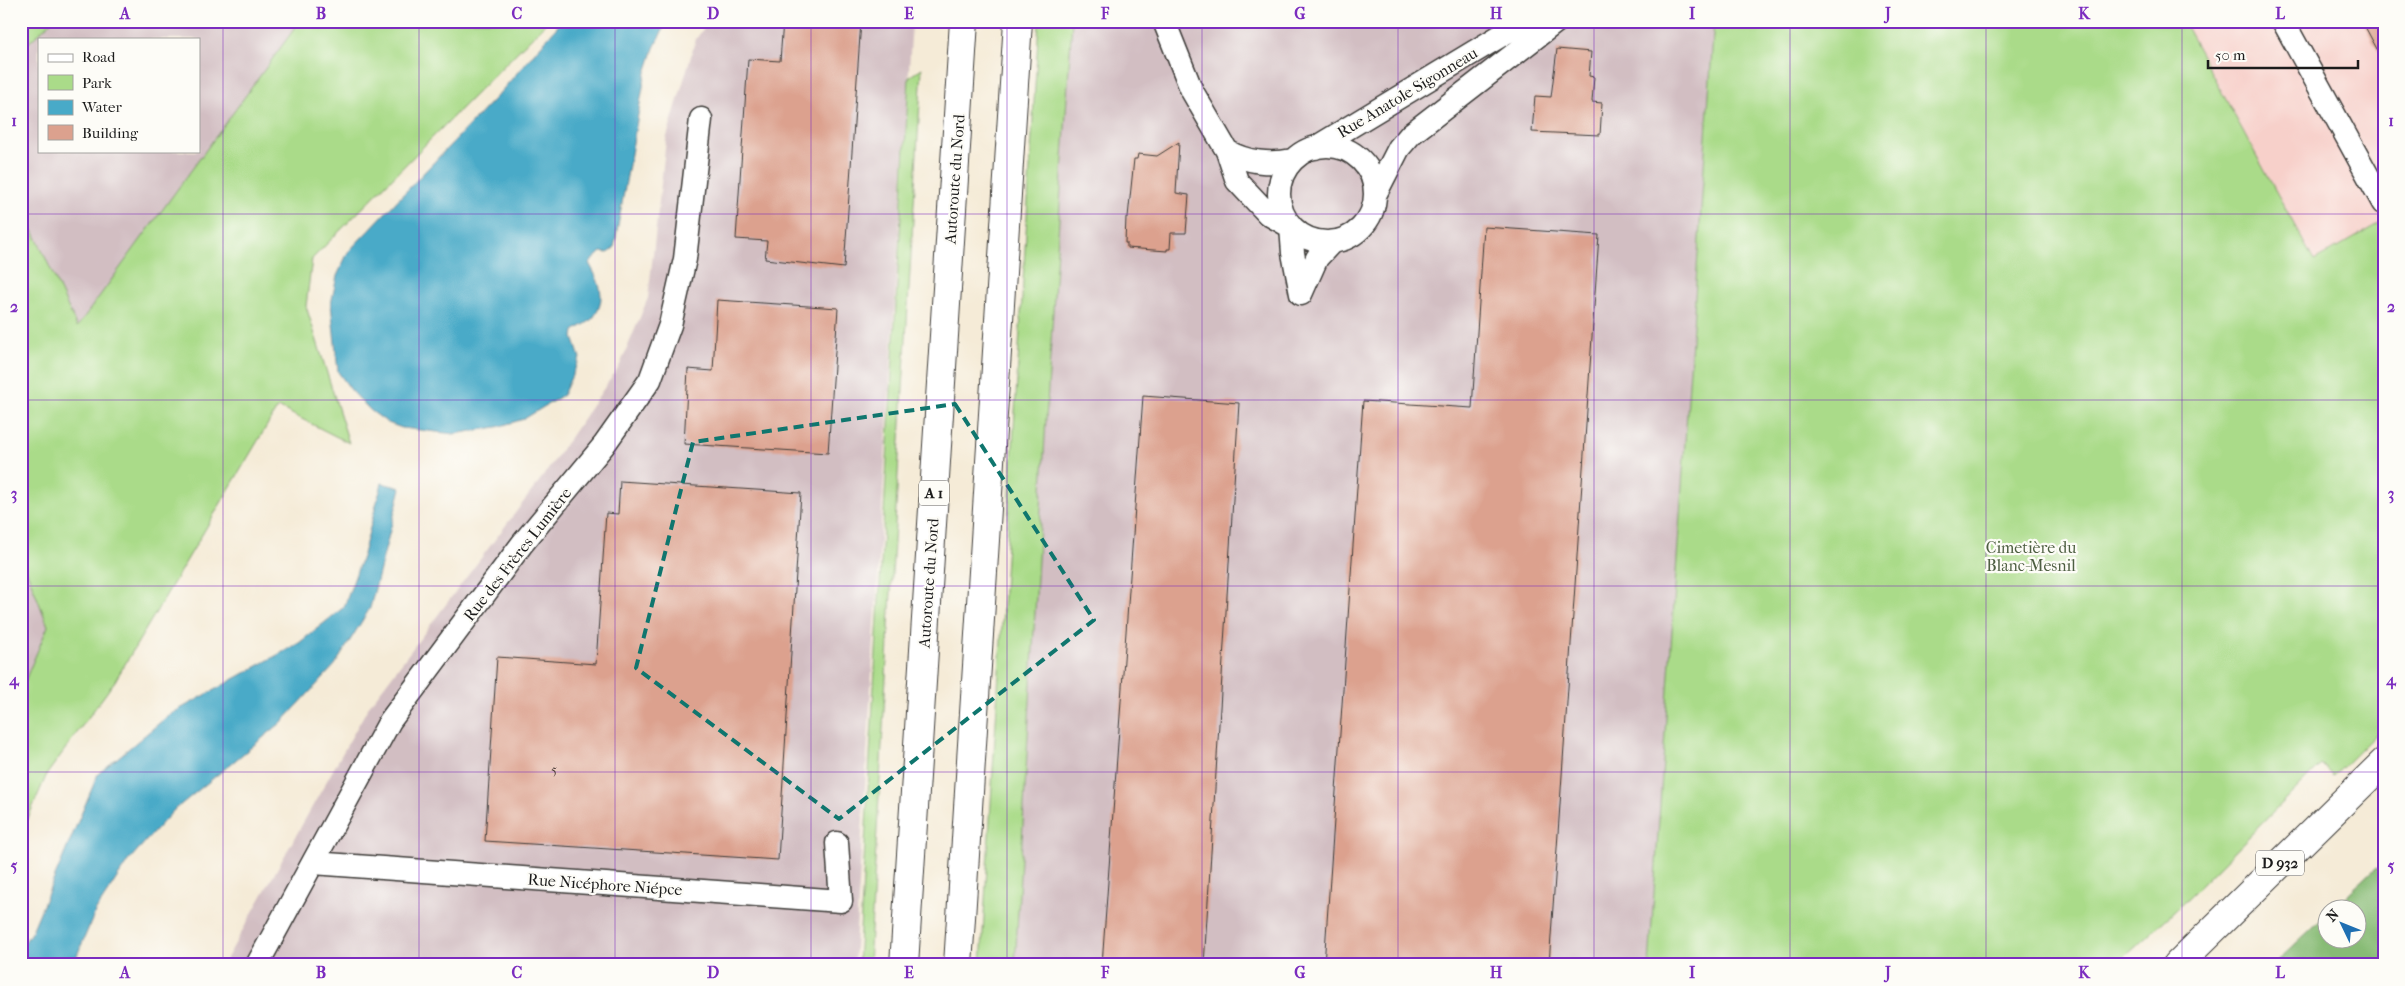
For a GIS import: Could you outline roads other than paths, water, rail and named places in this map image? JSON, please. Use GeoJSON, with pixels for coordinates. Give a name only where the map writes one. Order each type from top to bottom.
{"type":"FeatureCollection","features":[{"type":"Feature","properties":{"kind":"main road","name":"Autoroute du Nord"},"geometry":{"type":"LineString","coordinates":[[904,965],[964,21]]}},
{"type":"Feature","properties":{"kind":"main road"},"geometry":{"type":"LineString","coordinates":[[958,965],[1018,21]]}},
{"type":"Feature","properties":{"kind":"main road","name":"D 932"},"geometry":{"type":"LineString","coordinates":[[2177,965],[2384,762]]}},
{"type":"Feature","properties":{"kind":"street"},"geometry":{"type":"LineString","coordinates":[[1164,21],[1192,91],[1227,151],[1237,181],[1268,214],[1303,236],[1317,242],[1331,243],[1346,240],[1358,232],[1371,214],[1376,193],[1374,179],[1367,166],[1356,155],[1343,148],[1329,146],[1314,148],[1293,160],[1276,164],[1241,159],[1227,151]]}},
{"type":"Feature","properties":{"kind":"street","name":"Rue Anatole Sigonneau"},"geometry":{"type":"LineString","coordinates":[[1314,148],[1525,21]]}},
{"type":"Feature","properties":{"kind":"street","name":"Rue Anatole Sigonneau"},"geometry":{"type":"LineString","coordinates":[[1376,193],[1399,148],[1411,134],[1557,21]]}},
{"type":"Feature","properties":{"kind":"street"},"geometry":{"type":"LineString","coordinates":[[2283,21],[2383,202]]}},
{"type":"Feature","properties":{"kind":"street","name":"Rue des Frères Lumière"},"geometry":{"type":"LineString","coordinates":[[257,965],[390,721],[522,544],[604,445],[650,380],[670,325],[685,259],[701,119]]}},
{"type":"Feature","properties":{"kind":"street"},"geometry":{"type":"LineString","coordinates":[[1293,160],[1284,172],[1279,186],[1279,201],[1291,227],[1293,253],[1301,294],[1317,258],[1331,243]]}},
{"type":"Feature","properties":{"kind":"street","name":"Rue Nicéphore Niépce"},"geometry":{"type":"LineString","coordinates":[[312,863],[840,901],[837,843]]}},
{"type":"Feature","properties":{"kind":"water"},"geometry":{"type":"Polygon","coordinates":[[[562,21],[667,21],[654,48],[645,76],[614,248],[608,253],[601,252],[589,263],[599,283],[601,297],[598,311],[593,318],[574,331],[573,337],[580,358],[563,395],[524,419],[497,427],[454,434],[402,428],[388,423],[370,410],[351,390],[338,372],[331,304],[337,276],[348,252],[497,96],[562,21]]]}},
{"type":"Feature","properties":{"kind":"water"},"geometry":{"type":"Polygon","coordinates":[[[382,483],[401,488],[370,608],[335,665],[281,723],[173,811],[128,861],[96,910],[73,965],[21,965],[21,948],[32,931],[98,774],[169,715],[299,643],[344,607],[363,554],[382,483]]]}},
{"type":"Feature","properties":{"kind":"park label","name":"Cimetière du Blanc-Mesnil"},"geometry":{"type":"Point","coordinates":[2031,556]}}]}
